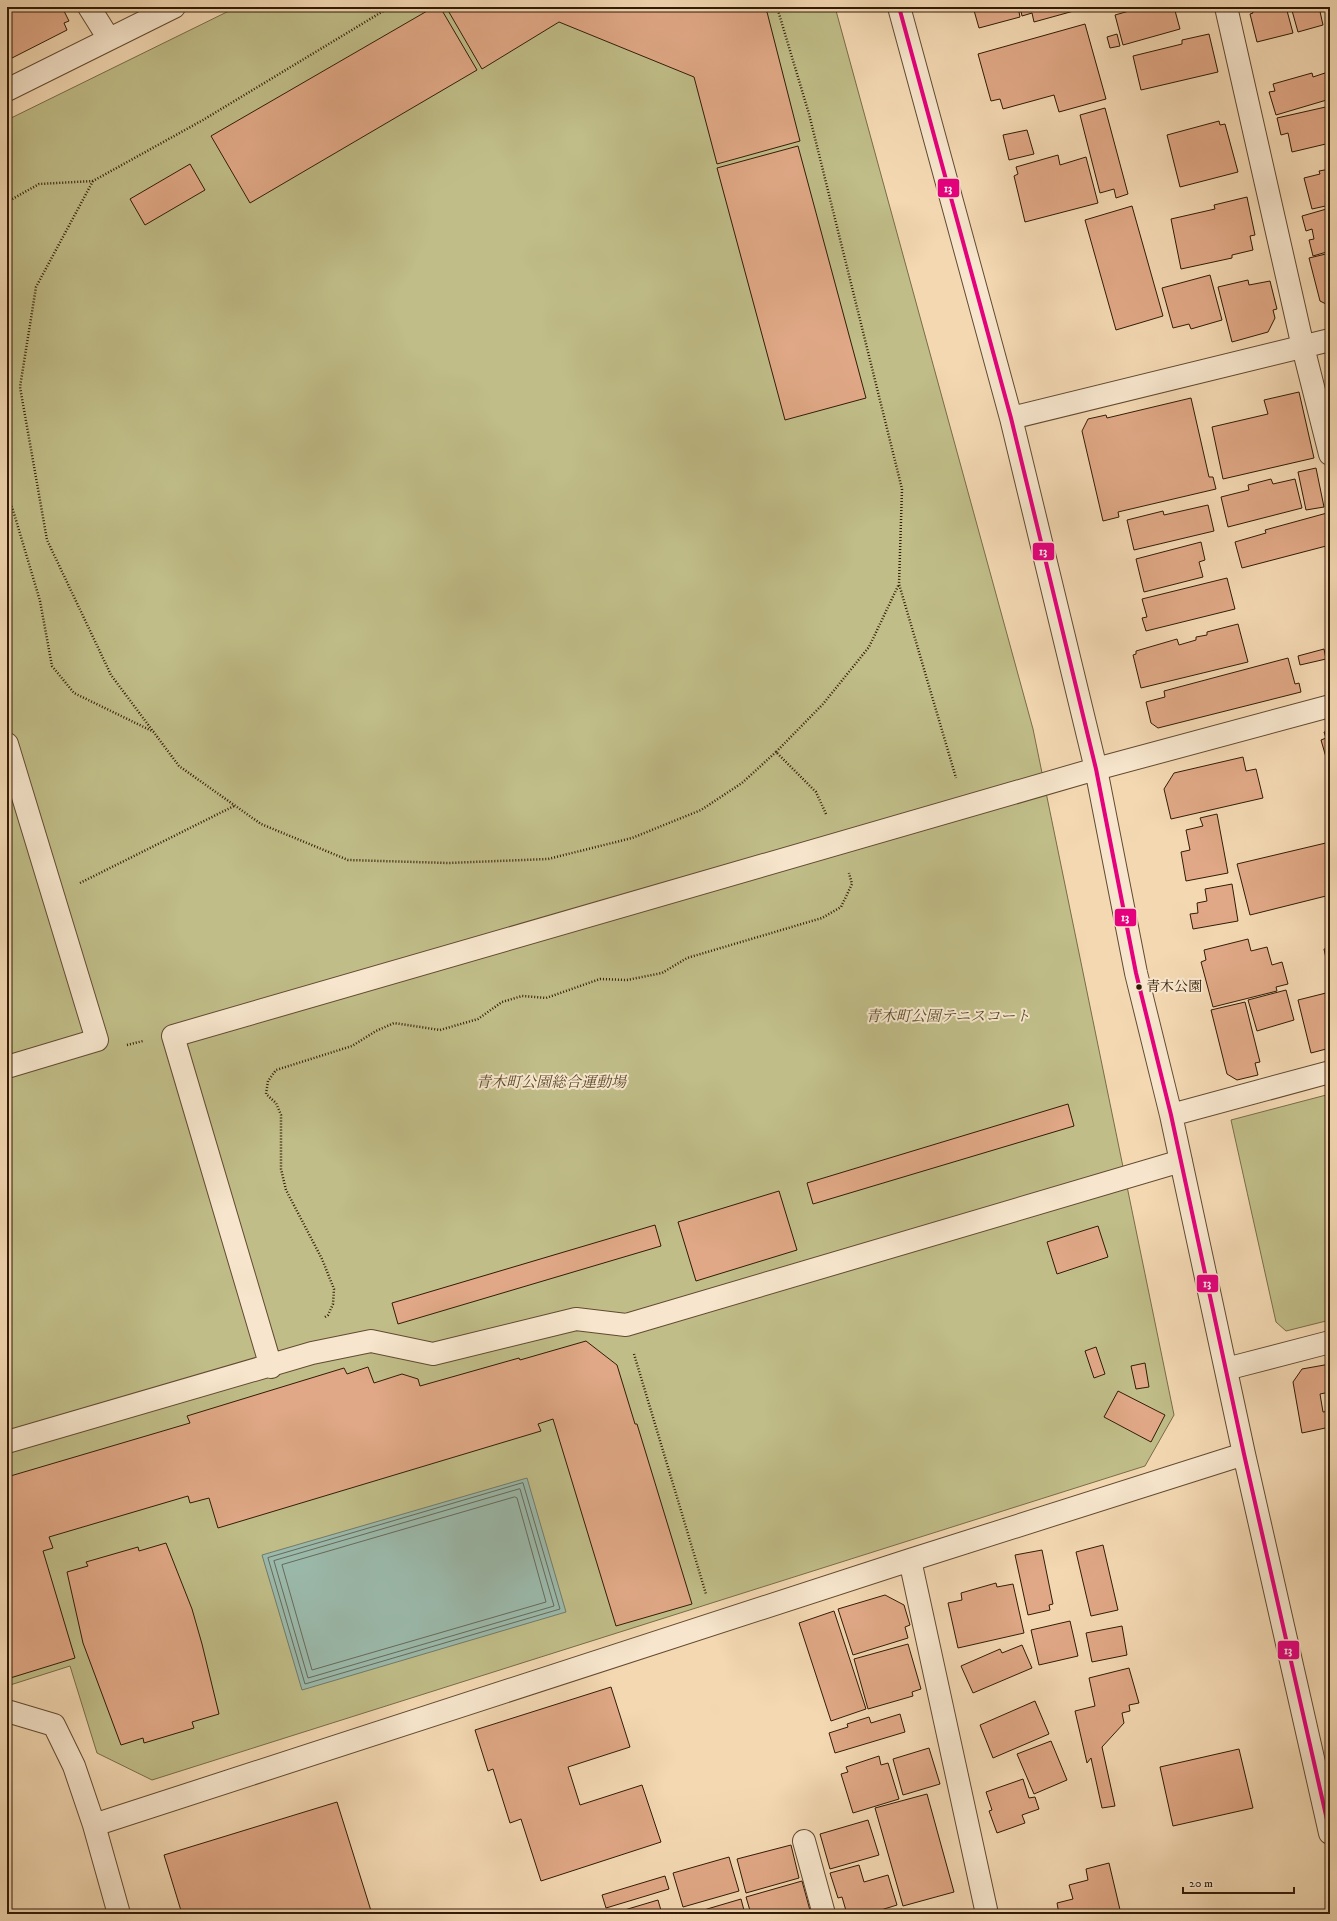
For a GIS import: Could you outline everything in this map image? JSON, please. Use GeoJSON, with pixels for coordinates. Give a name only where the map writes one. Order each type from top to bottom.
{"type":"FeatureCollection","features":[{"type":"Feature","properties":{"kind":"street"},"geometry":{"type":"LineString","coordinates":[[89,7],[109,39]]}},
{"type":"Feature","properties":{"kind":"street"},"geometry":{"type":"LineString","coordinates":[[7,90],[174,7]]}},
{"type":"Feature","properties":{"kind":"street"},"geometry":{"type":"LineString","coordinates":[[899,7],[1011,418],[1096,769],[1136,973],[1171,1115],[1244,1454],[1330,1832]]}},
{"type":"Feature","properties":{"kind":"street"},"geometry":{"type":"LineString","coordinates":[[1226,7],[1303,347],[1330,454]]}},
{"type":"Feature","properties":{"kind":"street"},"geometry":{"type":"LineString","coordinates":[[1011,418],[1330,340]]}},
{"type":"Feature","properties":{"kind":"street"},"geometry":{"type":"LineString","coordinates":[[272,1366],[173,1036],[840,842],[1096,769],[1330,706]]}},
{"type":"Feature","properties":{"kind":"street"},"geometry":{"type":"LineString","coordinates":[[7,744],[97,1040],[7,1067]]}},
{"type":"Feature","properties":{"kind":"street"},"geometry":{"type":"LineString","coordinates":[[1171,1115],[1330,1072]]}},
{"type":"Feature","properties":{"kind":"street"},"geometry":{"type":"LineString","coordinates":[[7,1442],[312,1354],[371,1341],[433,1354],[576,1319],[626,1325],[1181,1161]]}},
{"type":"Feature","properties":{"kind":"street"},"geometry":{"type":"LineString","coordinates":[[1226,1369],[1330,1342]]}},
{"type":"Feature","properties":{"kind":"street"},"geometry":{"type":"LineString","coordinates":[[94,1825],[910,1560],[1244,1454]]}},
{"type":"Feature","properties":{"kind":"street"},"geometry":{"type":"LineString","coordinates":[[910,1560],[987,1914]]}},
{"type":"Feature","properties":{"kind":"street"},"geometry":{"type":"LineString","coordinates":[[7,1711],[54,1725],[74,1766],[94,1825],[119,1914]]}},
{"type":"Feature","properties":{"kind":"street"},"geometry":{"type":"LineString","coordinates":[[804,1841],[824,1914]]}},
{"type":"Feature","properties":{"kind":"path"},"geometry":{"type":"LineString","coordinates":[[7,202],[39,184],[93,181],[203,120],[390,7]]}},
{"type":"Feature","properties":{"kind":"path"},"geometry":{"type":"LineString","coordinates":[[777,7],[809,114],[902,489],[899,584],[965,807]]}},
{"type":"Feature","properties":{"kind":"path"},"geometry":{"type":"LineString","coordinates":[[93,181],[36,287],[20,387],[47,540],[111,675],[154,733],[179,766],[261,824],[348,860],[448,863],[548,859],[632,838],[701,810],[742,783],[776,752],[823,704],[869,647],[899,584]]}},
{"type":"Feature","properties":{"kind":"path"},"geometry":{"type":"LineString","coordinates":[[7,495],[13,510],[40,601],[52,666],[74,693],[154,733]]}},
{"type":"Feature","properties":{"kind":"path"},"geometry":{"type":"LineString","coordinates":[[312,1354],[313,1324],[328,1315],[333,1304],[334,1289],[322,1259],[286,1190],[281,1169],[281,1115],[276,1103],[266,1094],[268,1081],[276,1070],[352,1046],[376,1031],[394,1023],[440,1030],[478,1019],[502,1002],[522,996],[546,998],[600,979],[627,980],[662,973],[687,958],[822,918],[842,907],[852,884],[840,842],[816,792],[776,752]]}},
{"type":"Feature","properties":{"kind":"path"},"geometry":{"type":"LineString","coordinates":[[53,896],[234,806]]}},
{"type":"Feature","properties":{"kind":"path"},"geometry":{"type":"LineString","coordinates":[[626,1325],[715,1624]]}},
{"type":"Feature","properties":{"kind":"green space","name":"青木町公園総合運動場"},"geometry":{"type":"Polygon","coordinates":[[[237,7],[835,7],[1033,729],[1174,1415],[1145,1466],[152,1780],[97,1753],[70,1666],[7,1686],[7,120],[237,7]]]}},
{"type":"Feature","properties":{"kind":"green space"},"geometry":{"type":"Polygon","coordinates":[[[1330,1094],[1330,1320],[1286,1331],[1276,1322],[1231,1120],[1330,1094]]]}},
{"type":"Feature","properties":{"kind":"water"},"geometry":{"type":"Polygon","coordinates":[[[527,1478],[566,1612],[302,1690],[262,1555],[527,1478]]]}},
{"type":"Feature","properties":{"kind":"building"},"geometry":{"type":"Polygon","coordinates":[[[8,7],[62,7],[69,21],[64,23],[67,30],[12,58],[7,49],[8,7]]]}},
{"type":"Feature","properties":{"kind":"building"},"geometry":{"type":"Polygon","coordinates":[[[434,7],[440,7],[477,70],[250,203],[211,136],[434,7]]]}},
{"type":"Feature","properties":{"kind":"building"},"geometry":{"type":"Polygon","coordinates":[[[446,7],[752,7],[767,12],[800,141],[717,164],[694,77],[559,22],[482,69],[446,7]]]}},
{"type":"Feature","properties":{"kind":"building"},"geometry":{"type":"Polygon","coordinates":[[[973,7],[1018,7],[1020,17],[979,28],[973,7]]]}},
{"type":"Feature","properties":{"kind":"building"},"geometry":{"type":"Polygon","coordinates":[[[1020,7],[1080,7],[1081,9],[1034,22],[1032,13],[1022,16],[1020,7]]]}},
{"type":"Feature","properties":{"kind":"building"},"geometry":{"type":"Polygon","coordinates":[[[1143,7],[1174,7],[1180,29],[1123,45],[1115,15],[1143,7]]]}},
{"type":"Feature","properties":{"kind":"building"},"geometry":{"type":"Polygon","coordinates":[[[1251,7],[1286,7],[1293,33],[1257,42],[1250,14],[1253,13],[1251,7]]]}},
{"type":"Feature","properties":{"kind":"building"},"geometry":{"type":"Polygon","coordinates":[[[1291,7],[1319,7],[1323,25],[1298,32],[1291,7]]]}},
{"type":"Feature","properties":{"kind":"building"},"geometry":{"type":"Polygon","coordinates":[[[1325,7],[1330,7],[1330,24],[1329,24],[1325,7]]]}},
{"type":"Feature","properties":{"kind":"building"},"geometry":{"type":"Polygon","coordinates":[[[1085,24],[1106,99],[1059,112],[1054,95],[1003,109],[1000,99],[991,101],[978,54],[1085,24]]]}},
{"type":"Feature","properties":{"kind":"building"},"geometry":{"type":"Polygon","coordinates":[[[1117,34],[1120,46],[1110,48],[1107,37],[1117,34]]]}},
{"type":"Feature","properties":{"kind":"building"},"geometry":{"type":"Polygon","coordinates":[[[1209,34],[1218,72],[1141,90],[1133,56],[1182,44],[1182,40],[1209,34]]]}},
{"type":"Feature","properties":{"kind":"building"},"geometry":{"type":"Polygon","coordinates":[[[1328,72],[1330,80],[1330,99],[1276,115],[1269,92],[1275,91],[1273,84],[1312,73],[1313,77],[1328,72]]]}},
{"type":"Feature","properties":{"kind":"building"},"geometry":{"type":"Polygon","coordinates":[[[1330,106],[1330,143],[1292,152],[1288,133],[1281,135],[1277,118],[1330,106]]]}},
{"type":"Feature","properties":{"kind":"building"},"geometry":{"type":"Polygon","coordinates":[[[1105,108],[1128,194],[1116,198],[1114,189],[1100,193],[1080,115],[1105,108]]]}},
{"type":"Feature","properties":{"kind":"building"},"geometry":{"type":"Polygon","coordinates":[[[1219,121],[1220,125],[1225,124],[1238,172],[1180,187],[1167,135],[1219,121]]]}},
{"type":"Feature","properties":{"kind":"building"},"geometry":{"type":"Polygon","coordinates":[[[1027,130],[1034,154],[1009,160],[1003,135],[1027,130]]]}},
{"type":"Feature","properties":{"kind":"building"},"geometry":{"type":"Polygon","coordinates":[[[798,146],[866,398],[785,420],[717,168],[798,146]]]}},
{"type":"Feature","properties":{"kind":"building"},"geometry":{"type":"Polygon","coordinates":[[[1058,155],[1060,165],[1086,157],[1098,203],[1025,222],[1014,176],[1018,174],[1016,167],[1058,155]]]}},
{"type":"Feature","properties":{"kind":"building"},"geometry":{"type":"Polygon","coordinates":[[[190,164],[205,190],[145,225],[130,199],[190,164]]]}},
{"type":"Feature","properties":{"kind":"building"},"geometry":{"type":"Polygon","coordinates":[[[1330,169],[1330,205],[1312,209],[1304,178],[1320,174],[1319,171],[1330,169]]]}},
{"type":"Feature","properties":{"kind":"building"},"geometry":{"type":"Polygon","coordinates":[[[1247,197],[1255,235],[1250,236],[1253,250],[1232,255],[1232,258],[1181,269],[1171,219],[1215,209],[1214,205],[1247,197]]]}},
{"type":"Feature","properties":{"kind":"building"},"geometry":{"type":"Polygon","coordinates":[[[1132,206],[1163,316],[1116,330],[1085,220],[1132,206]]]}},
{"type":"Feature","properties":{"kind":"building"},"geometry":{"type":"Polygon","coordinates":[[[1330,208],[1330,251],[1313,256],[1309,240],[1314,239],[1312,229],[1306,231],[1302,216],[1330,208]]]}},
{"type":"Feature","properties":{"kind":"building"},"geometry":{"type":"Polygon","coordinates":[[[1330,253],[1330,306],[1320,301],[1309,258],[1330,253]]]}},
{"type":"Feature","properties":{"kind":"building"},"geometry":{"type":"Polygon","coordinates":[[[1210,275],[1222,320],[1191,329],[1189,324],[1173,328],[1162,288],[1210,275]]]}},
{"type":"Feature","properties":{"kind":"building"},"geometry":{"type":"Polygon","coordinates":[[[1248,280],[1249,285],[1270,281],[1277,309],[1273,310],[1275,318],[1268,332],[1232,342],[1218,287],[1248,280]]]}},
{"type":"Feature","properties":{"kind":"building"},"geometry":{"type":"Polygon","coordinates":[[[1299,392],[1314,458],[1223,479],[1212,427],[1268,414],[1264,400],[1299,392]]]}},
{"type":"Feature","properties":{"kind":"building"},"geometry":{"type":"Polygon","coordinates":[[[1191,398],[1209,477],[1213,477],[1216,489],[1118,512],[1119,517],[1103,521],[1082,431],[1088,419],[1106,415],[1107,418],[1191,398]]]}},
{"type":"Feature","properties":{"kind":"building"},"geometry":{"type":"Polygon","coordinates":[[[1316,468],[1324,507],[1306,510],[1298,472],[1316,468]]]}},
{"type":"Feature","properties":{"kind":"building"},"geometry":{"type":"Polygon","coordinates":[[[1271,479],[1273,484],[1295,479],[1302,508],[1228,527],[1221,497],[1249,490],[1248,485],[1271,479]]]}},
{"type":"Feature","properties":{"kind":"building"},"geometry":{"type":"Polygon","coordinates":[[[1208,505],[1214,531],[1134,550],[1127,520],[1163,511],[1164,515],[1208,505]]]}},
{"type":"Feature","properties":{"kind":"building"},"geometry":{"type":"Polygon","coordinates":[[[1327,513],[1330,525],[1330,545],[1242,568],[1235,542],[1266,533],[1265,530],[1327,513]]]}},
{"type":"Feature","properties":{"kind":"building"},"geometry":{"type":"Polygon","coordinates":[[[1201,542],[1205,560],[1199,562],[1203,577],[1144,592],[1136,559],[1201,542]]]}},
{"type":"Feature","properties":{"kind":"building"},"geometry":{"type":"Polygon","coordinates":[[[1227,578],[1235,609],[1146,631],[1142,618],[1147,617],[1142,599],[1227,578]]]}},
{"type":"Feature","properties":{"kind":"building"},"geometry":{"type":"Polygon","coordinates":[[[1238,624],[1248,662],[1141,688],[1133,655],[1136,654],[1136,651],[1177,639],[1179,645],[1196,640],[1196,637],[1207,635],[1207,632],[1238,624]]]}},
{"type":"Feature","properties":{"kind":"building"},"geometry":{"type":"Polygon","coordinates":[[[1324,649],[1326,659],[1300,665],[1298,656],[1324,649]]]}},
{"type":"Feature","properties":{"kind":"building"},"geometry":{"type":"Polygon","coordinates":[[[1288,658],[1295,684],[1299,683],[1301,692],[1158,728],[1151,723],[1146,702],[1165,697],[1164,691],[1288,658]]]}},
{"type":"Feature","properties":{"kind":"building"},"geometry":{"type":"Polygon","coordinates":[[[1330,731],[1330,771],[1321,740],[1326,738],[1324,732],[1330,731]]]}},
{"type":"Feature","properties":{"kind":"building"},"geometry":{"type":"Polygon","coordinates":[[[1243,757],[1246,771],[1256,769],[1263,798],[1171,819],[1164,789],[1174,773],[1243,757]]]}},
{"type":"Feature","properties":{"kind":"building"},"geometry":{"type":"Polygon","coordinates":[[[1217,814],[1228,873],[1186,881],[1181,852],[1190,850],[1186,830],[1203,826],[1200,818],[1217,814]]]}},
{"type":"Feature","properties":{"kind":"building"},"geometry":{"type":"Polygon","coordinates":[[[1330,842],[1330,895],[1250,915],[1237,864],[1330,842]]]}},
{"type":"Feature","properties":{"kind":"building"},"geometry":{"type":"Polygon","coordinates":[[[1232,884],[1238,921],[1193,929],[1190,914],[1198,913],[1197,903],[1207,901],[1205,889],[1232,884]]]}},
{"type":"Feature","properties":{"kind":"building"},"geometry":{"type":"Polygon","coordinates":[[[1248,939],[1251,951],[1267,947],[1272,965],[1282,962],[1288,984],[1276,987],[1277,991],[1213,1007],[1201,962],[1206,960],[1204,950],[1248,939]]]}},
{"type":"Feature","properties":{"kind":"building"},"geometry":{"type":"Polygon","coordinates":[[[1330,948],[1330,977],[1324,949],[1330,948]]]}},
{"type":"Feature","properties":{"kind":"building"},"geometry":{"type":"Polygon","coordinates":[[[1286,990],[1294,1020],[1257,1031],[1248,1000],[1286,990]]]}},
{"type":"Feature","properties":{"kind":"building"},"geometry":{"type":"Polygon","coordinates":[[[1330,992],[1330,1048],[1311,1053],[1298,1000],[1330,992]]]}},
{"type":"Feature","properties":{"kind":"building"},"geometry":{"type":"Polygon","coordinates":[[[1245,1002],[1260,1062],[1255,1063],[1258,1075],[1237,1080],[1227,1074],[1211,1010],[1245,1002]]]}},
{"type":"Feature","properties":{"kind":"building"},"geometry":{"type":"Polygon","coordinates":[[[1068,1104],[1074,1126],[813,1204],[807,1183],[1068,1104]]]}},
{"type":"Feature","properties":{"kind":"building"},"geometry":{"type":"Polygon","coordinates":[[[779,1191],[797,1250],[696,1281],[678,1222],[779,1191]]]}},
{"type":"Feature","properties":{"kind":"building"},"geometry":{"type":"Polygon","coordinates":[[[655,1225],[661,1246],[398,1324],[392,1303],[655,1225]]]}},
{"type":"Feature","properties":{"kind":"building"},"geometry":{"type":"Polygon","coordinates":[[[1098,1226],[1108,1257],[1057,1274],[1047,1242],[1098,1226]]]}},
{"type":"Feature","properties":{"kind":"building"},"geometry":{"type":"Polygon","coordinates":[[[586,1341],[617,1365],[635,1424],[637,1424],[692,1604],[616,1626],[553,1419],[538,1424],[541,1431],[218,1528],[209,1498],[190,1503],[188,1496],[49,1537],[53,1548],[43,1551],[75,1658],[7,1679],[7,1477],[190,1423],[187,1416],[344,1368],[347,1374],[368,1367],[374,1383],[402,1374],[418,1379],[420,1386],[586,1341]]]}},
{"type":"Feature","properties":{"kind":"building"},"geometry":{"type":"Polygon","coordinates":[[[1096,1347],[1105,1374],[1094,1378],[1085,1351],[1096,1347]]]}},
{"type":"Feature","properties":{"kind":"building"},"geometry":{"type":"Polygon","coordinates":[[[1145,1363],[1149,1387],[1136,1389],[1131,1366],[1145,1363]]]}},
{"type":"Feature","properties":{"kind":"building"},"geometry":{"type":"Polygon","coordinates":[[[1330,1364],[1330,1392],[1320,1394],[1323,1412],[1330,1411],[1330,1427],[1302,1433],[1293,1382],[1302,1369],[1330,1364]]]}},
{"type":"Feature","properties":{"kind":"building"},"geometry":{"type":"Polygon","coordinates":[[[1118,1391],[1165,1415],[1151,1442],[1104,1417],[1118,1391]]]}},
{"type":"Feature","properties":{"kind":"building"},"geometry":{"type":"Polygon","coordinates":[[[166,1543],[192,1609],[219,1714],[192,1722],[194,1728],[144,1743],[143,1738],[121,1745],[83,1643],[67,1572],[88,1566],[86,1562],[138,1547],[139,1551],[166,1543]]]}},
{"type":"Feature","properties":{"kind":"building"},"geometry":{"type":"Polygon","coordinates":[[[1103,1545],[1118,1610],[1091,1616],[1076,1552],[1103,1545]]]}},
{"type":"Feature","properties":{"kind":"building"},"geometry":{"type":"Polygon","coordinates":[[[1042,1550],[1053,1604],[1049,1605],[1050,1610],[1028,1615],[1015,1555],[1042,1550]]]}},
{"type":"Feature","properties":{"kind":"building"},"geometry":{"type":"Polygon","coordinates":[[[996,1583],[997,1587],[1013,1584],[1024,1633],[958,1648],[948,1603],[962,1600],[961,1593],[996,1583]]]}},
{"type":"Feature","properties":{"kind":"building"},"geometry":{"type":"Polygon","coordinates":[[[885,1595],[904,1605],[910,1625],[905,1627],[908,1638],[853,1655],[838,1609],[885,1595]]]}},
{"type":"Feature","properties":{"kind":"building"},"geometry":{"type":"Polygon","coordinates":[[[834,1611],[866,1709],[831,1721],[799,1623],[834,1611]]]}},
{"type":"Feature","properties":{"kind":"building"},"geometry":{"type":"Polygon","coordinates":[[[1070,1621],[1078,1656],[1039,1665],[1031,1630],[1070,1621]]]}},
{"type":"Feature","properties":{"kind":"building"},"geometry":{"type":"Polygon","coordinates":[[[1122,1626],[1127,1655],[1092,1662],[1086,1633],[1122,1626]]]}},
{"type":"Feature","properties":{"kind":"building"},"geometry":{"type":"Polygon","coordinates":[[[908,1644],[921,1689],[912,1692],[913,1696],[868,1709],[854,1659],[908,1644]]]}},
{"type":"Feature","properties":{"kind":"building"},"geometry":{"type":"Polygon","coordinates":[[[1022,1645],[1032,1668],[973,1693],[961,1666],[1000,1649],[1002,1653],[1022,1645]]]}},
{"type":"Feature","properties":{"kind":"building"},"geometry":{"type":"Polygon","coordinates":[[[1129,1668],[1139,1703],[1129,1705],[1130,1711],[1122,1713],[1124,1723],[1102,1747],[1115,1806],[1102,1808],[1091,1758],[1087,1763],[1075,1711],[1095,1706],[1089,1678],[1129,1668]]]}},
{"type":"Feature","properties":{"kind":"building"},"geometry":{"type":"Polygon","coordinates":[[[611,1687],[630,1747],[568,1767],[580,1805],[642,1785],[661,1842],[541,1881],[521,1819],[510,1823],[493,1769],[488,1771],[475,1730],[611,1687]]]}},
{"type":"Feature","properties":{"kind":"building"},"geometry":{"type":"Polygon","coordinates":[[[1035,1701],[1049,1734],[993,1758],[980,1725],[1035,1701]]]}},
{"type":"Feature","properties":{"kind":"building"},"geometry":{"type":"Polygon","coordinates":[[[900,1714],[905,1732],[835,1753],[829,1733],[848,1727],[847,1724],[869,1717],[871,1723],[900,1714]]]}},
{"type":"Feature","properties":{"kind":"building"},"geometry":{"type":"Polygon","coordinates":[[[1051,1741],[1067,1780],[1034,1794],[1017,1754],[1051,1741]]]}},
{"type":"Feature","properties":{"kind":"building"},"geometry":{"type":"Polygon","coordinates":[[[929,1748],[940,1784],[903,1795],[893,1759],[929,1748]]]}},
{"type":"Feature","properties":{"kind":"building"},"geometry":{"type":"Polygon","coordinates":[[[1239,1749],[1253,1808],[1173,1826],[1160,1767],[1239,1749]]]}},
{"type":"Feature","properties":{"kind":"building"},"geometry":{"type":"Polygon","coordinates":[[[879,1756],[881,1765],[888,1763],[899,1799],[853,1813],[841,1774],[848,1772],[846,1767],[879,1756]]]}},
{"type":"Feature","properties":{"kind":"building"},"geometry":{"type":"Polygon","coordinates":[[[1023,1779],[1029,1798],[1035,1797],[1039,1809],[1022,1815],[1025,1823],[997,1833],[989,1811],[992,1810],[986,1792],[1023,1779]]]}},
{"type":"Feature","properties":{"kind":"building"},"geometry":{"type":"Polygon","coordinates":[[[927,1794],[954,1892],[903,1906],[875,1808],[927,1794]]]}},
{"type":"Feature","properties":{"kind":"building"},"geometry":{"type":"Polygon","coordinates":[[[337,1802],[372,1914],[182,1914],[164,1855],[337,1802]]]}},
{"type":"Feature","properties":{"kind":"building"},"geometry":{"type":"Polygon","coordinates":[[[868,1820],[879,1855],[830,1869],[820,1834],[868,1820]]]}},
{"type":"Feature","properties":{"kind":"building"},"geometry":{"type":"Polygon","coordinates":[[[791,1845],[799,1878],[746,1893],[737,1859],[791,1845]]]}},
{"type":"Feature","properties":{"kind":"building"},"geometry":{"type":"Polygon","coordinates":[[[729,1857],[739,1891],[683,1907],[673,1873],[729,1857]]]}},
{"type":"Feature","properties":{"kind":"building"},"geometry":{"type":"Polygon","coordinates":[[[1109,1863],[1121,1914],[1059,1914],[1057,1903],[1073,1899],[1069,1885],[1088,1880],[1086,1869],[1109,1863]]]}},
{"type":"Feature","properties":{"kind":"building"},"geometry":{"type":"Polygon","coordinates":[[[859,1865],[864,1882],[888,1875],[897,1905],[868,1914],[847,1914],[842,1897],[838,1898],[830,1873],[859,1865]]]}},
{"type":"Feature","properties":{"kind":"building"},"geometry":{"type":"Polygon","coordinates":[[[665,1876],[669,1889],[606,1908],[602,1895],[665,1876]]]}},
{"type":"Feature","properties":{"kind":"building"},"geometry":{"type":"Polygon","coordinates":[[[802,1881],[811,1914],[751,1914],[746,1897],[802,1881]]]}},
{"type":"Feature","properties":{"kind":"building"},"geometry":{"type":"Polygon","coordinates":[[[741,1899],[745,1914],[697,1914],[697,1912],[741,1899]]]}},
{"type":"Feature","properties":{"kind":"building"},"geometry":{"type":"Polygon","coordinates":[[[658,1900],[662,1914],[611,1914],[658,1900]]]}},
{"type":"Feature","properties":{"kind":"building"},"geometry":{"type":"Polygon","coordinates":[[[902,1909],[904,1914],[885,1914],[902,1909]]]}},
{"type":"Feature","properties":{"kind":"transit line","name":"13"},"geometry":{"type":"LineString","coordinates":[[899,7],[1011,418],[1096,769],[1136,973],[1171,1115],[1244,1454],[1330,1833]]}},
{"type":"Feature","properties":{"kind":"place","name":"青木公園"},"geometry":{"type":"Point","coordinates":[1139,987]}},
{"type":"Feature","properties":{"kind":"park label","name":"青木町公園テニスコート"},"geometry":{"type":"Point","coordinates":[948,1016]}}]}
